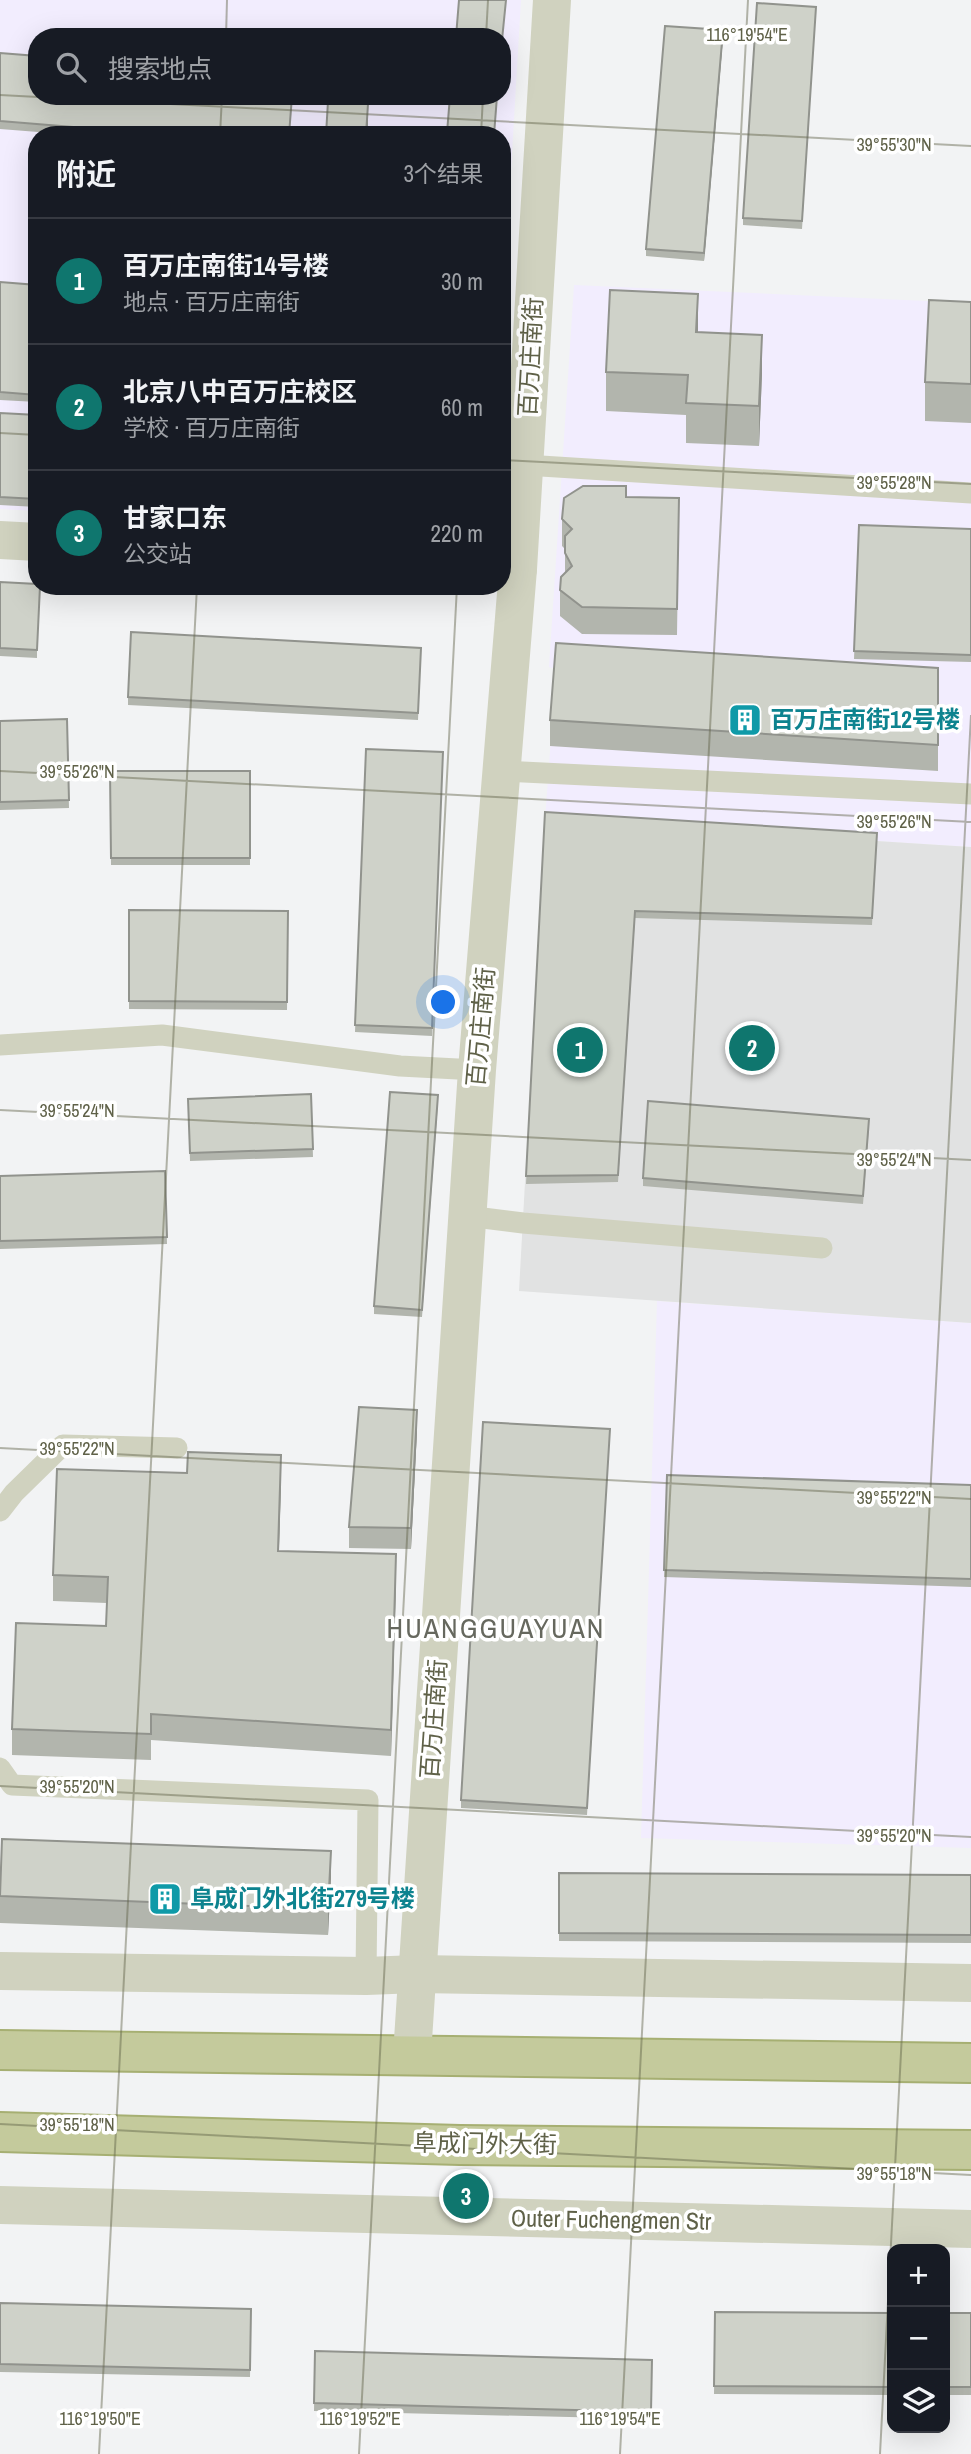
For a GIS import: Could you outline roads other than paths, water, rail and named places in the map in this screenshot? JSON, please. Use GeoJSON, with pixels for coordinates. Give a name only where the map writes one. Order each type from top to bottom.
{"type":"FeatureCollection","features":[{"type":"Feature","properties":{"kind":"highway"},"geometry":{"type":"LineString","coordinates":[[0,2049],[971,2063]]}},
{"type":"Feature","properties":{"kind":"highway","name":"阜成门外大街"},"geometry":{"type":"LineString","coordinates":[[0,2132],[460,2145],[971,2150]]}},
{"type":"Feature","properties":{"kind":"street","name":"百万庄南街"},"geometry":{"type":"LineString","coordinates":[[511,562],[525,465],[552,0]]}},
{"type":"Feature","properties":{"kind":"street"},"geometry":{"type":"LineString","coordinates":[[0,540],[28,542]]}},
{"type":"Feature","properties":{"kind":"street","name":"百万庄南街"},"geometry":{"type":"LineString","coordinates":[[412,2055],[477,1070],[502,771],[509,595]]}},
{"type":"Feature","properties":{"kind":"street"},"geometry":{"type":"LineString","coordinates":[[0,1971],[366,1976],[417,1974],[971,1983]]}},
{"type":"Feature","properties":{"kind":"street","name":"Outer Fuchengmen Str"},"geometry":{"type":"LineString","coordinates":[[0,2205],[971,2229]]}},
{"type":"Feature","properties":{"kind":"lane"},"geometry":{"type":"LineString","coordinates":[[525,465],[971,493]]}},
{"type":"Feature","properties":{"kind":"lane"},"geometry":{"type":"LineString","coordinates":[[502,771],[971,794]]}},
{"type":"Feature","properties":{"kind":"lane"},"geometry":{"type":"LineString","coordinates":[[0,1045],[162,1035],[400,1066],[477,1070]]}},
{"type":"Feature","properties":{"kind":"lane"},"geometry":{"type":"LineString","coordinates":[[467,1216],[822,1248]]}},
{"type":"Feature","properties":{"kind":"lane"},"geometry":{"type":"LineString","coordinates":[[0,1510],[63,1445],[177,1448]]}},
{"type":"Feature","properties":{"kind":"lane"},"geometry":{"type":"LineString","coordinates":[[0,1768],[12,1785],[368,1800],[366,1976]]}},
{"type":"Feature","properties":{"kind":"place","name":"百万庄南街12号楼"},"geometry":{"type":"Point","coordinates":[745,720]}},
{"type":"Feature","properties":{"kind":"place","name":"北京八中百万庄校区"},"geometry":{"type":"Point","coordinates":[752,1048]}},
{"type":"Feature","properties":{"kind":"place","name":"百万庄南街14号楼"},"geometry":{"type":"Point","coordinates":[580,1050]}},
{"type":"Feature","properties":{"kind":"place","name":"阜成门外北街279号楼"},"geometry":{"type":"Point","coordinates":[165,1899]}},
{"type":"Feature","properties":{"kind":"place","name":"甘家口东"},"geometry":{"type":"Point","coordinates":[466,2196]}},
{"type":"Feature","properties":{"kind":"district","name":"HUANGGUAYUAN"},"geometry":{"type":"Point","coordinates":[496,1628]}}]}
